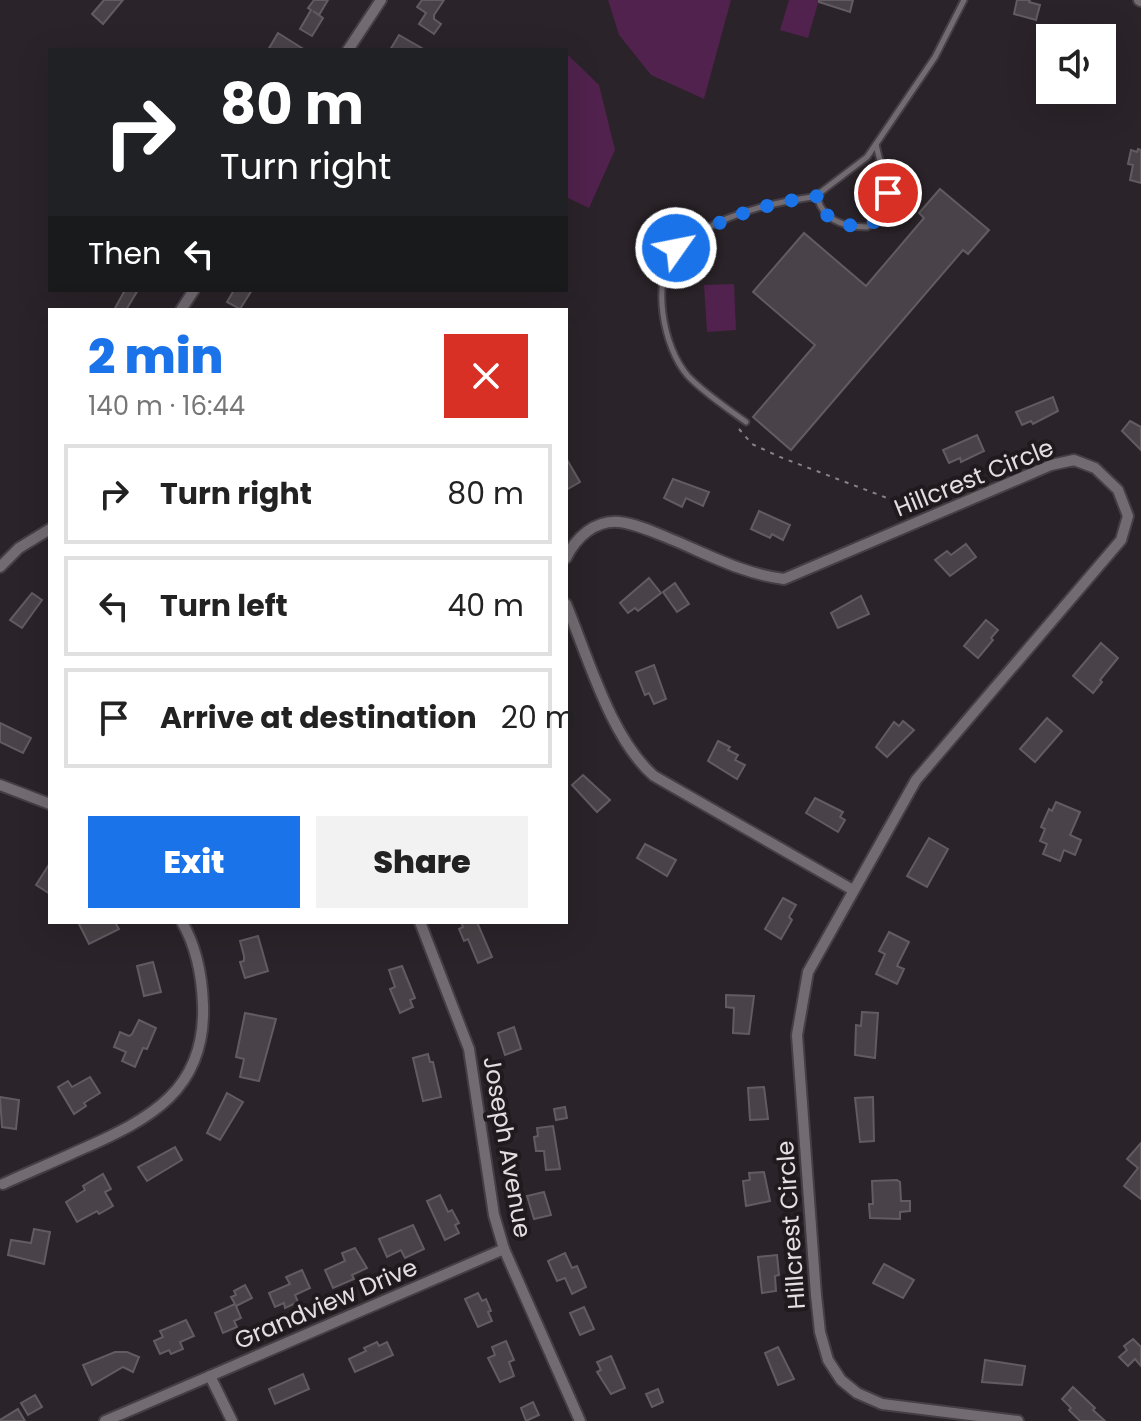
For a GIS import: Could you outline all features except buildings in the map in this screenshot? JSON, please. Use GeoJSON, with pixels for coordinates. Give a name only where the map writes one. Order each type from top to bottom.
{"type":"FeatureCollection","features":[{"type":"Feature","properties":{"kind":"street"},"geometry":{"type":"LineString","coordinates":[[349,48],[381,0]]}},
{"type":"Feature","properties":{"kind":"street","name":"Hillcrest Circle"},"geometry":{"type":"LineString","coordinates":[[568,554],[585,532],[618,522],[652,531],[758,576],[784,579],[1051,465],[1074,460],[1085,464],[1095,468],[1118,490],[1128,516],[1121,540],[916,780],[808,972],[797,1035],[816,1295],[820,1332],[828,1360],[841,1380],[857,1393],[882,1404],[1018,1421]]}},
{"type":"Feature","properties":{"kind":"street"},"geometry":{"type":"LineString","coordinates":[[0,567],[19,548],[48,530]]}},
{"type":"Feature","properties":{"kind":"street"},"geometry":{"type":"LineString","coordinates":[[568,609],[620,735],[636,761],[654,776],[853,890]]}},
{"type":"Feature","properties":{"kind":"street"},"geometry":{"type":"LineString","coordinates":[[0,785],[48,803]]}},
{"type":"Feature","properties":{"kind":"street"},"geometry":{"type":"LineString","coordinates":[[3,1184],[121,1132],[146,1118],[179,1087],[196,1055],[203,1013],[200,966],[183,924]]}},
{"type":"Feature","properties":{"kind":"street","name":"Joseph Avenue"},"geometry":{"type":"LineString","coordinates":[[421,924],[469,1049],[491,1201],[504,1249],[580,1421]]}},
{"type":"Feature","properties":{"kind":"street","name":"Grandview Drive"},"geometry":{"type":"LineString","coordinates":[[105,1421],[504,1249]]}},
{"type":"Feature","properties":{"kind":"street"},"geometry":{"type":"LineString","coordinates":[[210,1376],[232,1421]]}},
{"type":"Feature","properties":{"kind":"lane"},"geometry":{"type":"LineString","coordinates":[[876,144],[888,193],[882,215],[867,227],[834,220],[821,211],[821,192],[867,157],[935,57],[964,0]]}},
{"type":"Feature","properties":{"kind":"lane"},"geometry":{"type":"LineString","coordinates":[[746,422],[687,375],[674,352],[662,310],[666,265],[676,248],[719,221],[758,207],[819,196]]}},
{"type":"Feature","properties":{"kind":"path"},"geometry":{"type":"LineString","coordinates":[[746,422],[738,430],[752,444],[913,510]]}},
{"type":"Feature","properties":{"kind":"shaded area"},"geometry":{"type":"Polygon","coordinates":[[[608,0],[731,0],[704,99],[651,75],[619,35],[608,0]]]}},
{"type":"Feature","properties":{"kind":"shaded area"},"geometry":{"type":"Polygon","coordinates":[[[789,0],[819,0],[808,38],[780,30],[789,0]]]}},
{"type":"Feature","properties":{"kind":"shaded area"},"geometry":{"type":"Polygon","coordinates":[[[568,55],[599,85],[615,150],[589,208],[568,198],[568,55]]]}},
{"type":"Feature","properties":{"kind":"shaded area"},"geometry":{"type":"Polygon","coordinates":[[[734,284],[736,330],[707,332],[704,285],[734,284]]]}},
{"type":"Feature","properties":{"kind":"route"},"geometry":{"type":"LineString","coordinates":[[676,248],[719,221],[758,207],[819,196],[821,211],[834,220],[846,225],[867,227],[882,215],[888,193]]}}]}
